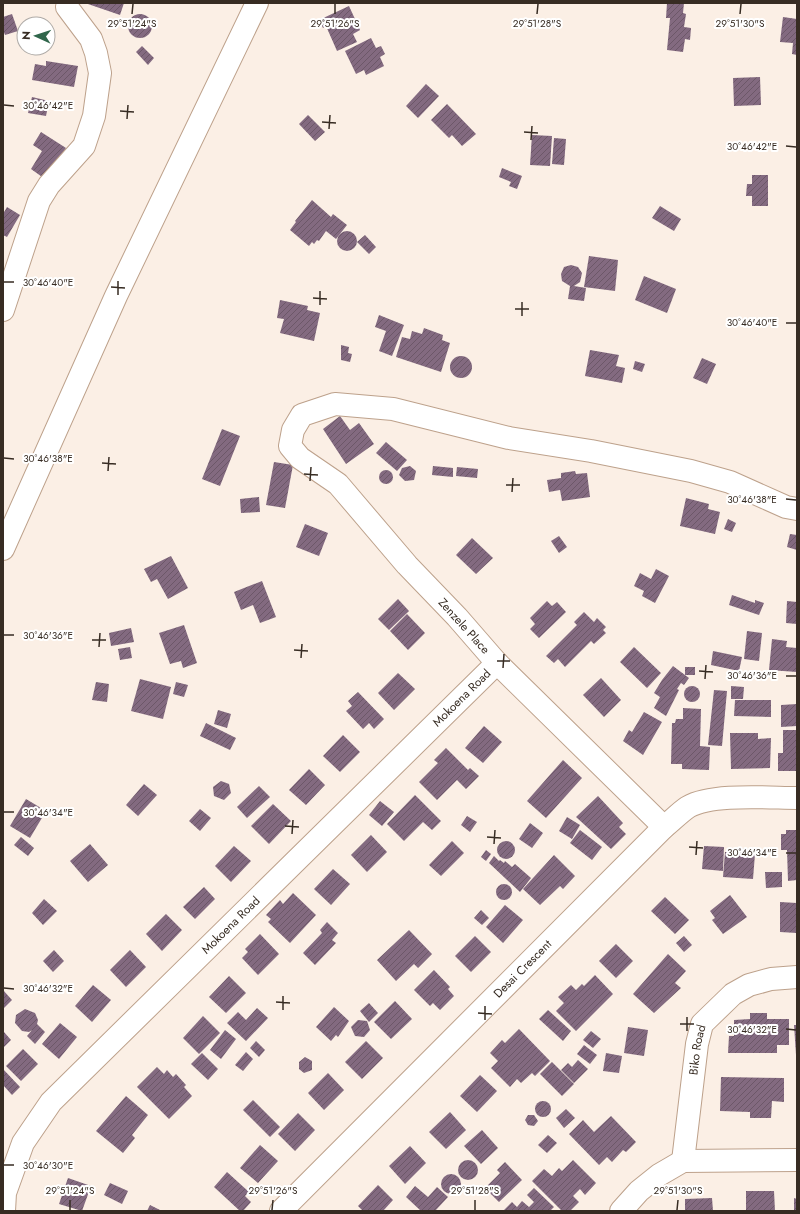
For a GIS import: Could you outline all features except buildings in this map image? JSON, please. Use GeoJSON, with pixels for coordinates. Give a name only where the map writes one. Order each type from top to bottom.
{"type":"FeatureCollection","features":[{"type":"Feature","properties":{"kind":"street"},"geometry":{"type":"LineString","coordinates":[[3,549],[116,296],[257,3]]}},
{"type":"Feature","properties":{"kind":"street"},"geometry":{"type":"LineString","coordinates":[[3,310],[39,201],[49,185],[84,146],[94,116],[100,73],[96,53],[91,39],[67,7]]}},
{"type":"Feature","properties":{"kind":"street","name":"Zenzele Place"},"geometry":{"type":"LineString","coordinates":[[664,827],[497,663],[457,617],[406,565],[338,484],[300,458],[290,446],[293,430],[302,415],[335,404],[386,408],[509,438],[591,451],[691,471],[730,482],[786,507],[797,509]]}},
{"type":"Feature","properties":{"kind":"street","name":"Mokoena Road"},"geometry":{"type":"LineString","coordinates":[[4,1211],[5,1193],[23,1143],[51,1102],[497,663]]}},
{"type":"Feature","properties":{"kind":"street","name":"Desai Crescent"},"geometry":{"type":"LineString","coordinates":[[281,1211],[664,827],[688,807],[708,800],[729,798],[797,798]]}},
{"type":"Feature","properties":{"kind":"street","name":"Biko Road"},"geometry":{"type":"LineString","coordinates":[[683,1161],[697,1044],[702,1024],[733,994],[749,985],[771,979],[797,977]]}},
{"type":"Feature","properties":{"kind":"street"},"geometry":{"type":"LineString","coordinates":[[621,1211],[639,1191],[659,1175],[683,1161],[797,1160]]}}]}
